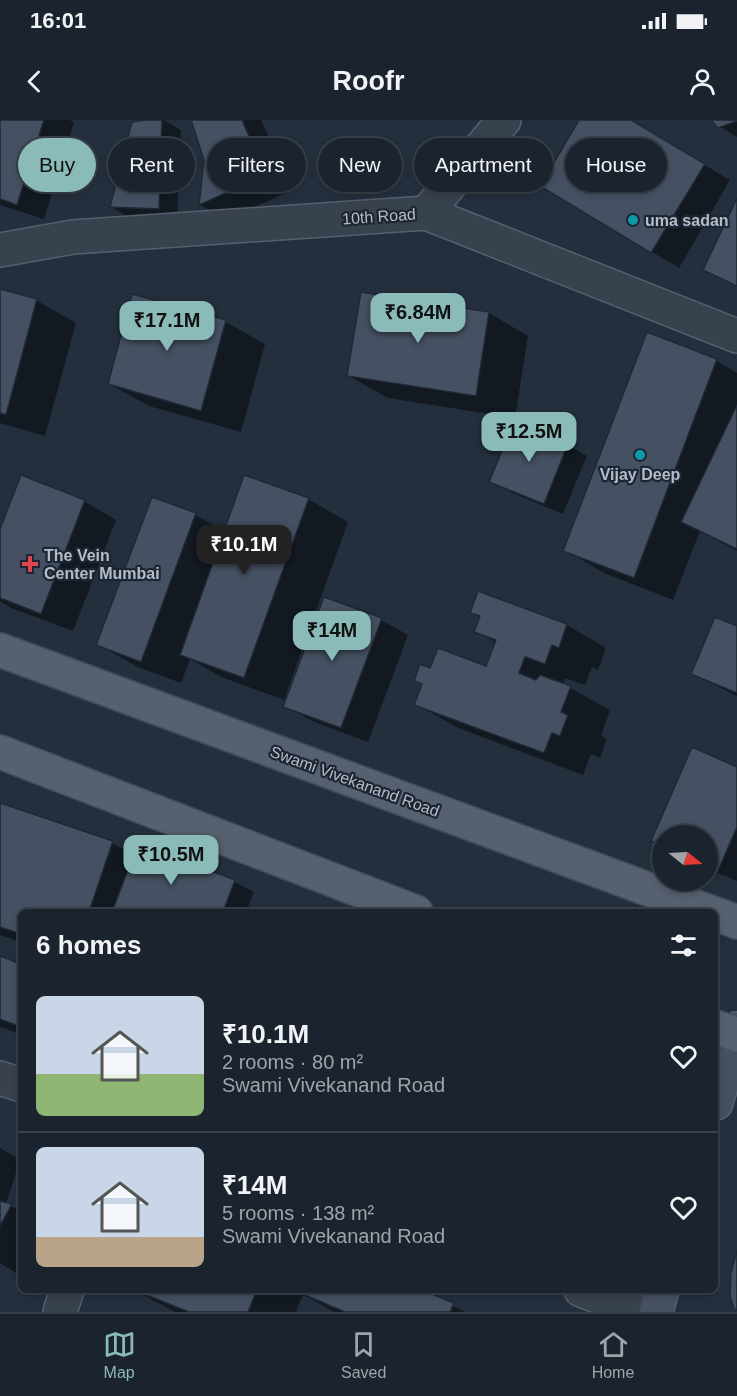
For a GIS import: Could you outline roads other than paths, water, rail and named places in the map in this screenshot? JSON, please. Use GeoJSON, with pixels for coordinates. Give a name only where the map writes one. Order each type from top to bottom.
{"type":"FeatureCollection","features":[{"type":"Feature","properties":{"kind":"main road","name":"Swami Vivekanand Road"},"geometry":{"type":"LineString","coordinates":[[0,650],[702,909]]}},
{"type":"Feature","properties":{"kind":"main road"},"geometry":{"type":"LineString","coordinates":[[0,752],[408,909]]}},
{"type":"Feature","properties":{"kind":"main road"},"geometry":{"type":"LineString","coordinates":[[718,915],[737,922]]}},
{"type":"Feature","properties":{"kind":"street"},"geometry":{"type":"LineString","coordinates":[[426,213],[504,120]]}},
{"type":"Feature","properties":{"kind":"street","name":"10th Road"},"geometry":{"type":"LineString","coordinates":[[0,250],[73,237],[426,213],[737,336]]}},
{"type":"Feature","properties":{"kind":"street"},"geometry":{"type":"LineString","coordinates":[[718,1094],[731,1032]]}},
{"type":"Feature","properties":{"kind":"street"},"geometry":{"type":"LineString","coordinates":[[0,1078],[18,1084]]}},
{"type":"Feature","properties":{"kind":"street"},"geometry":{"type":"LineString","coordinates":[[60,1312],[67,1293]]}},
{"type":"Feature","properties":{"kind":"street"},"geometry":{"type":"LineString","coordinates":[[589,1293],[639,1312]]}},
{"type":"Feature","properties":{"kind":"street"},"geometry":{"type":"LineString","coordinates":[[656,1312],[661,1293]]}},
{"type":"Feature","properties":{"kind":"place","name":"uma sadan"},"geometry":{"type":"Point","coordinates":[633,220]}},
{"type":"Feature","properties":{"kind":"place","name":"Vijay Deep"},"geometry":{"type":"Point","coordinates":[640,455]}},
{"type":"Feature","properties":{"kind":"place","name":"The Vein Center Mumbai"},"geometry":{"type":"Point","coordinates":[30,564]}}]}
